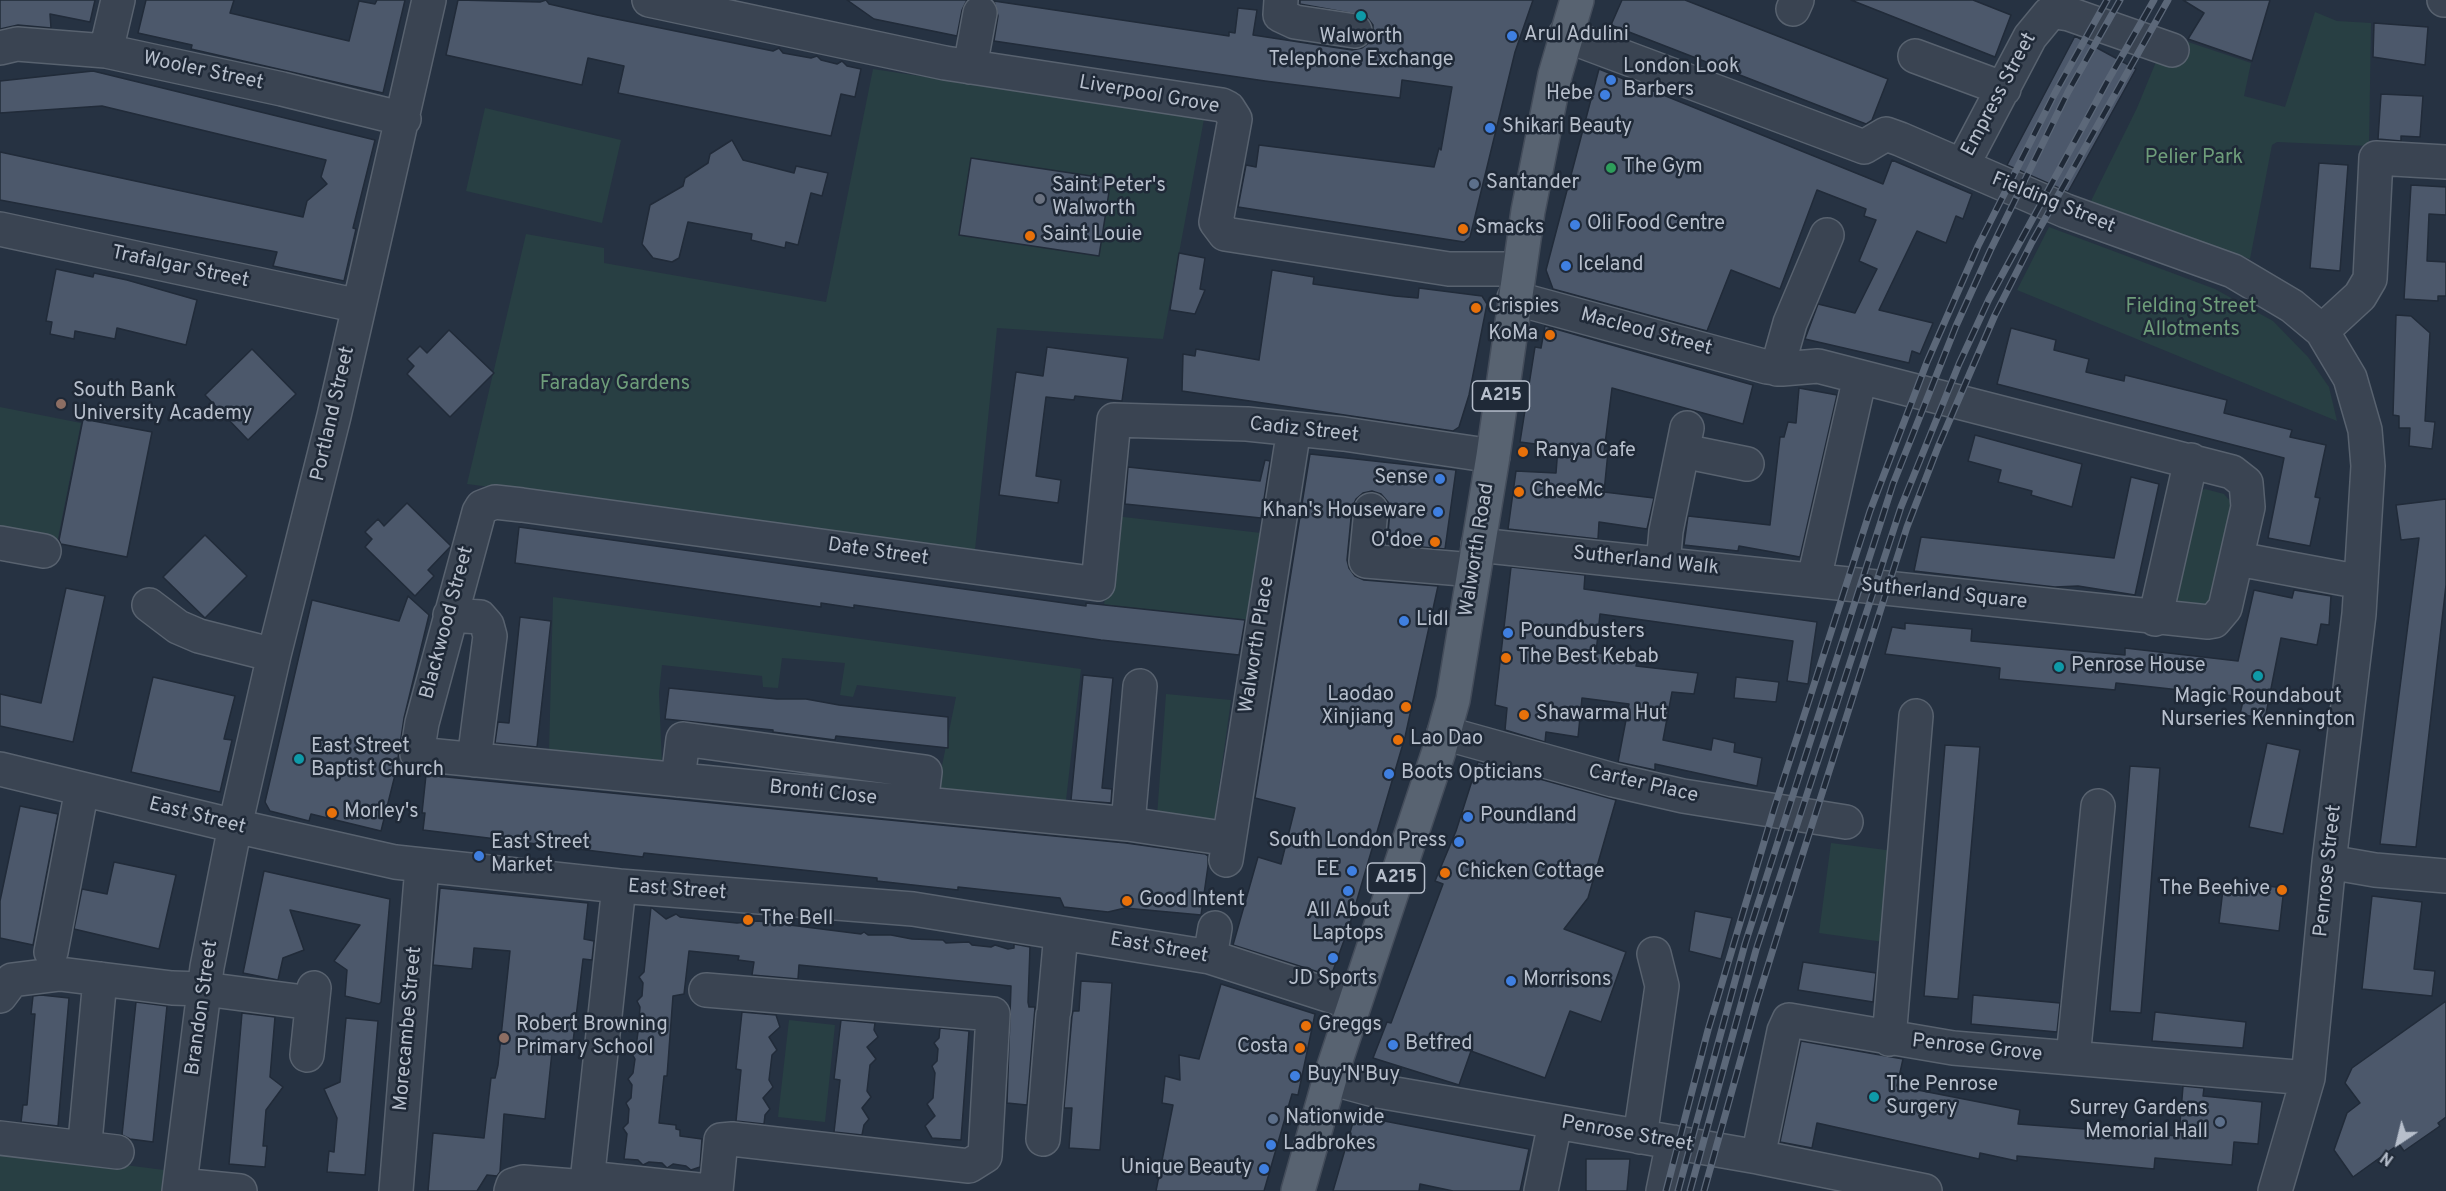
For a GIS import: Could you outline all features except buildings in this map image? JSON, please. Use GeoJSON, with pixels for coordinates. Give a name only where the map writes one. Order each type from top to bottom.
{"type":"FeatureCollection","features":[{"type":"Feature","properties":{"kind":"main road","name":"Walworth Road"},"geometry":{"type":"LineString","coordinates":[[1298,1191],[1353,1003],[1444,733],[1458,673],[1493,456],[1528,211],[1565,35],[1577,0]]}},
{"type":"Feature","properties":{"kind":"street"},"geometry":{"type":"LineString","coordinates":[[106,51],[118,0]]}},
{"type":"Feature","properties":{"kind":"street","name":"Portland Street"},"geometry":{"type":"LineString","coordinates":[[235,826],[274,655],[404,119],[429,0]]}},
{"type":"Feature","properties":{"kind":"street","name":"Liverpool Grove"},"geometry":{"type":"LineString","coordinates":[[649,0],[970,67],[1222,105],[1235,119],[1216,222],[1225,234],[1449,268],[1517,284]]}},
{"type":"Feature","properties":{"kind":"street"},"geometry":{"type":"LineString","coordinates":[[1281,0],[1280,15],[1295,22],[1355,31]]}},
{"type":"Feature","properties":{"kind":"street","name":"Empress Street"},"geometry":{"type":"LineString","coordinates":[[1962,166],[2036,28],[2046,16],[2056,12],[2070,14],[2172,50]]}},
{"type":"Feature","properties":{"kind":"street"},"geometry":{"type":"LineString","coordinates":[[970,67],[980,13]]}},
{"type":"Feature","properties":{"kind":"street","name":"Fielding Street"},"geometry":{"type":"LineString","coordinates":[[1565,35],[1864,147],[1886,134],[2066,211],[2233,271],[2292,306],[2322,331],[2350,378],[2365,430],[2368,466],[2364,547]]}},
{"type":"Feature","properties":{"kind":"street","name":"Wooler Street"},"geometry":{"type":"LineString","coordinates":[[0,48],[17,44],[106,51],[282,89],[404,119]]}},
{"type":"Feature","properties":{"kind":"street"},"geometry":{"type":"LineString","coordinates":[[1915,57],[2004,89]]}},
{"type":"Feature","properties":{"kind":"street"},"geometry":{"type":"LineString","coordinates":[[2322,331],[2360,296],[2370,279],[2376,158],[2446,162]]}},
{"type":"Feature","properties":{"kind":"street","name":"Trafalgar Street"},"geometry":{"type":"LineString","coordinates":[[0,229],[359,306]]}},
{"type":"Feature","properties":{"kind":"street"},"geometry":{"type":"LineString","coordinates":[[1777,369],[1790,322],[1827,235]]}},
{"type":"Feature","properties":{"kind":"street","name":"Macleod Street"},"geometry":{"type":"LineString","coordinates":[[1517,284],[1777,369]]}},
{"type":"Feature","properties":{"kind":"street","name":"Sutherland Square"},"geometry":{"type":"LineString","coordinates":[[1777,369],[1813,365],[1860,376],[2191,460],[2232,472],[2246,483],[2248,507],[2238,559],[2225,608],[2214,621],[2200,623],[2155,619],[1814,579]]}},
{"type":"Feature","properties":{"kind":"street"},"geometry":{"type":"LineString","coordinates":[[1814,579],[1860,376]]}},
{"type":"Feature","properties":{"kind":"street","name":"Cadiz Street"},"geometry":{"type":"LineString","coordinates":[[1114,420],[1217,422],[1294,429],[1493,456]]}},
{"type":"Feature","properties":{"kind":"street","name":"Date Street"},"geometry":{"type":"LineString","coordinates":[[495,502],[1098,584],[1114,420]]}},
{"type":"Feature","properties":{"kind":"street","name":"Walworth Place"},"geometry":{"type":"LineString","coordinates":[[1227,850],[1294,429]]}},
{"type":"Feature","properties":{"kind":"street"},"geometry":{"type":"LineString","coordinates":[[1663,564],[1666,531],[1685,439],[1747,464]]}},
{"type":"Feature","properties":{"kind":"street"},"geometry":{"type":"LineString","coordinates":[[2155,619],[2191,460]]}},
{"type":"Feature","properties":{"kind":"street","name":"Blackwood Street"},"geometry":{"type":"LineString","coordinates":[[417,754],[476,517],[482,507],[495,502]]}},
{"type":"Feature","properties":{"kind":"street","name":"Sutherland Walk"},"geometry":{"type":"LineString","coordinates":[[1371,510],[1366,561],[1476,558],[1663,564],[1814,579]]}},
{"type":"Feature","properties":{"kind":"street"},"geometry":{"type":"LineString","coordinates":[[0,543],[44,551]]}},
{"type":"Feature","properties":{"kind":"street","name":"Penrose Street"},"geometry":{"type":"LineString","coordinates":[[2275,1191],[2308,1078],[2329,1025],[2329,862],[2364,547]]}},
{"type":"Feature","properties":{"kind":"street"},"geometry":{"type":"LineString","coordinates":[[2238,559],[2361,582]]}},
{"type":"Feature","properties":{"kind":"street"},"geometry":{"type":"LineString","coordinates":[[149,605],[178,627],[199,636],[274,655]]}},
{"type":"Feature","properties":{"kind":"street"},"geometry":{"type":"LineString","coordinates":[[450,615],[480,618],[487,625],[490,636],[474,760]]}},
{"type":"Feature","properties":{"kind":"street"},"geometry":{"type":"LineString","coordinates":[[1128,824],[1140,686]]}},
{"type":"Feature","properties":{"kind":"street"},"geometry":{"type":"LineString","coordinates":[[1889,1039],[1916,716]]}},
{"type":"Feature","properties":{"kind":"street","name":"Carter Place"},"geometry":{"type":"LineString","coordinates":[[1444,733],[1612,780],[1683,796],[1846,822]]}},
{"type":"Feature","properties":{"kind":"street","name":"Bronti Close"},"geometry":{"type":"LineString","coordinates":[[417,754],[1128,824],[1227,850]]}},
{"type":"Feature","properties":{"kind":"street","name":"East Street"},"geometry":{"type":"LineString","coordinates":[[0,769],[355,854],[422,866],[619,886],[913,909],[1061,933],[1213,942],[1353,1003]]}},
{"type":"Feature","properties":{"kind":"street"},"geometry":{"type":"LineString","coordinates":[[51,952],[82,789]]}},
{"type":"Feature","properties":{"kind":"street"},"geometry":{"type":"LineString","coordinates":[[2073,1058],[2098,806]]}},
{"type":"Feature","properties":{"kind":"street","name":"Brandon Street"},"geometry":{"type":"LineString","coordinates":[[180,1188],[204,988],[235,826]]}},
{"type":"Feature","properties":{"kind":"street"},"geometry":{"type":"LineString","coordinates":[[2329,862],[2376,870],[2446,876]]}},
{"type":"Feature","properties":{"kind":"street","name":"Morecambe Street"},"geometry":{"type":"LineString","coordinates":[[396,1191],[422,866]]}},
{"type":"Feature","properties":{"kind":"street"},"geometry":{"type":"LineString","coordinates":[[587,1186],[619,886]]}},
{"type":"Feature","properties":{"kind":"street"},"geometry":{"type":"LineString","coordinates":[[1043,1138],[1061,933]]}},
{"type":"Feature","properties":{"kind":"street"},"geometry":{"type":"LineString","coordinates":[[1640,1137],[1662,986],[1654,954]]}},
{"type":"Feature","properties":{"kind":"street"},"geometry":{"type":"LineString","coordinates":[[0,996],[7,983],[20,978],[60,974],[172,988],[313,995],[307,1055]]}},
{"type":"Feature","properties":{"kind":"street"},"geometry":{"type":"LineString","coordinates":[[86,1131],[100,979]]}},
{"type":"Feature","properties":{"kind":"street"},"geometry":{"type":"LineString","coordinates":[[706,990],[993,1014],[985,1156],[969,1166],[732,1139],[721,1140],[716,1191]]}},
{"type":"Feature","properties":{"kind":"street","name":"Penrose Grove"},"geometry":{"type":"LineString","coordinates":[[1772,1170],[1784,1031],[1790,1020],[1889,1039],[1934,1032],[2073,1058],[2308,1078]]}},
{"type":"Feature","properties":{"kind":"street","name":"Penrose Street"},"geometry":{"type":"LineString","coordinates":[[1330,1078],[1553,1136],[1640,1137],[1674,1142],[1772,1170],[1925,1191]]}},
{"type":"Feature","properties":{"kind":"street"},"geometry":{"type":"LineString","coordinates":[[1541,1191],[1553,1136]]}},
{"type":"Feature","properties":{"kind":"street"},"geometry":{"type":"LineString","coordinates":[[0,1138],[117,1152]]}},
{"type":"Feature","properties":{"kind":"street"},"geometry":{"type":"LineString","coordinates":[[1662,1191],[1674,1142]]}},
{"type":"Feature","properties":{"kind":"street"},"geometry":{"type":"LineString","coordinates":[[511,1191],[513,1185],[524,1182],[708,1191]]}},
{"type":"Feature","properties":{"kind":"street"},"geometry":{"type":"LineString","coordinates":[[180,1188],[240,1191]]}},
{"type":"Feature","properties":{"kind":"green space","name":"Pelier Park"},"geometry":{"type":"Polygon","coordinates":[[[2315,12],[2337,21],[2371,23],[2369,146],[2277,142],[2272,145],[2250,259],[2090,203],[2137,108],[2167,35],[2251,63],[2244,96],[2285,107],[2315,12]]]}},
{"type":"Feature","properties":{"kind":"green space","name":"Faraday Gardens"},"geometry":{"type":"Polygon","coordinates":[[[873,69],[1204,119],[1163,339],[997,328],[975,550],[467,484],[526,234],[604,248],[604,263],[826,302],[873,69]]]}},
{"type":"Feature","properties":{"kind":"green space"},"geometry":{"type":"Polygon","coordinates":[[[485,108],[621,140],[602,223],[466,191],[485,108]]]}},
{"type":"Feature","properties":{"kind":"green space","name":"Fielding Street Allotments"},"geometry":{"type":"Polygon","coordinates":[[[2049,227],[2215,289],[2273,321],[2308,357],[2329,387],[2337,421],[2017,290],[2049,227]]]}},
{"type":"Feature","properties":{"kind":"green space"},"geometry":{"type":"Polygon","coordinates":[[[0,407],[81,423],[56,548],[0,536],[0,407]]]}},
{"type":"Feature","properties":{"kind":"green space"},"geometry":{"type":"Polygon","coordinates":[[[2205,489],[2224,494],[2230,501],[2231,510],[2213,602],[2199,611],[2173,601],[2198,492],[2205,489]]]}},
{"type":"Feature","properties":{"kind":"green space"},"geometry":{"type":"Polygon","coordinates":[[[1115,516],[1261,533],[1247,621],[1104,605],[1115,516]]]}},
{"type":"Feature","properties":{"kind":"green space"},"geometry":{"type":"Polygon","coordinates":[[[553,597],[1081,669],[1065,809],[936,795],[956,697],[857,685],[853,697],[840,695],[845,663],[782,658],[778,688],[763,687],[762,676],[662,665],[659,693],[662,765],[549,752],[553,597]]]}},
{"type":"Feature","properties":{"kind":"green space"},"geometry":{"type":"Polygon","coordinates":[[[1166,694],[1231,700],[1214,822],[1157,816],[1166,694]]]}},
{"type":"Feature","properties":{"kind":"green space"},"geometry":{"type":"Polygon","coordinates":[[[1831,843],[1902,852],[1891,943],[1819,933],[1831,843]]]}},
{"type":"Feature","properties":{"kind":"green space"},"geometry":{"type":"Polygon","coordinates":[[[789,1020],[835,1025],[825,1122],[778,1117],[789,1020]]]}},
{"type":"Feature","properties":{"kind":"green space"},"geometry":{"type":"Polygon","coordinates":[[[0,1149],[164,1170],[161,1191],[0,1191],[0,1149]]]}},
{"type":"Feature","properties":{"kind":"railway"},"geometry":{"type":"LineString","coordinates":[[1666,1191],[1708,1030],[1774,809],[1870,511],[1927,362],[1978,246],[2055,93],[2107,0]]}},
{"type":"Feature","properties":{"kind":"railway"},"geometry":{"type":"LineString","coordinates":[[1678,1191],[1745,944],[1893,484],[1956,326],[1990,251],[2068,92],[2120,0]]}},
{"type":"Feature","properties":{"kind":"railway"},"geometry":{"type":"LineString","coordinates":[[1690,1191],[1756,950],[1901,507],[1959,364],[1989,299],[2154,0]]}},
{"type":"Feature","properties":{"kind":"railway"},"geometry":{"type":"LineString","coordinates":[[1704,1191],[1757,1001],[1797,872],[1907,527],[1938,447],[1995,315],[2032,242],[2168,0]]}},
{"type":"Feature","properties":{"kind":"place","name":"Walworth Telephone Exchange"},"geometry":{"type":"Point","coordinates":[1361,16]}},
{"type":"Feature","properties":{"kind":"place","name":"Arul Adulini"},"geometry":{"type":"Point","coordinates":[1512,36]}},
{"type":"Feature","properties":{"kind":"place","name":"London Look Barbers"},"geometry":{"type":"Point","coordinates":[1611,80]}},
{"type":"Feature","properties":{"kind":"place","name":"Hebe"},"geometry":{"type":"Point","coordinates":[1605,95]}},
{"type":"Feature","properties":{"kind":"place","name":"Shikari Beauty"},"geometry":{"type":"Point","coordinates":[1490,128]}},
{"type":"Feature","properties":{"kind":"place","name":"The Gym"},"geometry":{"type":"Point","coordinates":[1611,168]}},
{"type":"Feature","properties":{"kind":"place","name":"Santander"},"geometry":{"type":"Point","coordinates":[1474,184]}},
{"type":"Feature","properties":{"kind":"place","name":"Saint Peter's Walworth"},"geometry":{"type":"Point","coordinates":[1040,199]}},
{"type":"Feature","properties":{"kind":"place","name":"Oli Food Centre"},"geometry":{"type":"Point","coordinates":[1575,225]}},
{"type":"Feature","properties":{"kind":"place","name":"Smacks"},"geometry":{"type":"Point","coordinates":[1463,229]}},
{"type":"Feature","properties":{"kind":"place","name":"Saint Louie"},"geometry":{"type":"Point","coordinates":[1030,236]}},
{"type":"Feature","properties":{"kind":"place","name":"Iceland"},"geometry":{"type":"Point","coordinates":[1566,266]}},
{"type":"Feature","properties":{"kind":"place","name":"Crispies"},"geometry":{"type":"Point","coordinates":[1476,308]}},
{"type":"Feature","properties":{"kind":"place","name":"KoMa"},"geometry":{"type":"Point","coordinates":[1550,335]}},
{"type":"Feature","properties":{"kind":"place","name":"South Bank University Academy"},"geometry":{"type":"Point","coordinates":[61,404]}},
{"type":"Feature","properties":{"kind":"place","name":"Ranya Cafe"},"geometry":{"type":"Point","coordinates":[1523,452]}},
{"type":"Feature","properties":{"kind":"place","name":"Sense"},"geometry":{"type":"Point","coordinates":[1440,479]}},
{"type":"Feature","properties":{"kind":"place","name":"CheeMc"},"geometry":{"type":"Point","coordinates":[1519,492]}},
{"type":"Feature","properties":{"kind":"place","name":"Khan's Houseware"},"geometry":{"type":"Point","coordinates":[1438,512]}},
{"type":"Feature","properties":{"kind":"place","name":"O'doe"},"geometry":{"type":"Point","coordinates":[1435,542]}},
{"type":"Feature","properties":{"kind":"place","name":"Lidl"},"geometry":{"type":"Point","coordinates":[1404,621]}},
{"type":"Feature","properties":{"kind":"place","name":"Poundbusters"},"geometry":{"type":"Point","coordinates":[1508,633]}},
{"type":"Feature","properties":{"kind":"place","name":"The Best Kebab"},"geometry":{"type":"Point","coordinates":[1506,658]}},
{"type":"Feature","properties":{"kind":"place","name":"Penrose House"},"geometry":{"type":"Point","coordinates":[2059,667]}},
{"type":"Feature","properties":{"kind":"place","name":"Magic Roundabout Nurseries Kennington"},"geometry":{"type":"Point","coordinates":[2258,676]}},
{"type":"Feature","properties":{"kind":"place","name":"Laodao Xinjiang"},"geometry":{"type":"Point","coordinates":[1406,707]}},
{"type":"Feature","properties":{"kind":"place","name":"Shawarma Hut"},"geometry":{"type":"Point","coordinates":[1524,715]}},
{"type":"Feature","properties":{"kind":"place","name":"Lao Dao"},"geometry":{"type":"Point","coordinates":[1398,740]}},
{"type":"Feature","properties":{"kind":"place","name":"East Street Baptist Church"},"geometry":{"type":"Point","coordinates":[299,759]}},
{"type":"Feature","properties":{"kind":"place","name":"Boots Opticians"},"geometry":{"type":"Point","coordinates":[1389,774]}},
{"type":"Feature","properties":{"kind":"place","name":"Morley's"},"geometry":{"type":"Point","coordinates":[332,813]}},
{"type":"Feature","properties":{"kind":"place","name":"Poundland"},"geometry":{"type":"Point","coordinates":[1468,817]}},
{"type":"Feature","properties":{"kind":"place","name":"South London Press"},"geometry":{"type":"Point","coordinates":[1459,842]}},
{"type":"Feature","properties":{"kind":"place","name":"East Street Market"},"geometry":{"type":"Point","coordinates":[479,856]}},
{"type":"Feature","properties":{"kind":"place","name":"EE"},"geometry":{"type":"Point","coordinates":[1352,871]}},
{"type":"Feature","properties":{"kind":"place","name":"Chicken Cottage"},"geometry":{"type":"Point","coordinates":[1445,873]}},
{"type":"Feature","properties":{"kind":"place","name":"The Beehive"},"geometry":{"type":"Point","coordinates":[2282,890]}},
{"type":"Feature","properties":{"kind":"place","name":"All About Laptops"},"geometry":{"type":"Point","coordinates":[1348,891]}},
{"type":"Feature","properties":{"kind":"place","name":"Good Intent"},"geometry":{"type":"Point","coordinates":[1127,901]}},
{"type":"Feature","properties":{"kind":"place","name":"The Bell"},"geometry":{"type":"Point","coordinates":[748,920]}},
{"type":"Feature","properties":{"kind":"place","name":"JD Sports"},"geometry":{"type":"Point","coordinates":[1333,958]}},
{"type":"Feature","properties":{"kind":"place","name":"Morrisons"},"geometry":{"type":"Point","coordinates":[1511,981]}},
{"type":"Feature","properties":{"kind":"place","name":"Greggs"},"geometry":{"type":"Point","coordinates":[1306,1026]}},
{"type":"Feature","properties":{"kind":"place","name":"Robert Browning Primary School"},"geometry":{"type":"Point","coordinates":[504,1038]}},
{"type":"Feature","properties":{"kind":"place","name":"Betfred"},"geometry":{"type":"Point","coordinates":[1393,1045]}},
{"type":"Feature","properties":{"kind":"place","name":"Costa"},"geometry":{"type":"Point","coordinates":[1300,1048]}},
{"type":"Feature","properties":{"kind":"place","name":"Buy'N'Buy"},"geometry":{"type":"Point","coordinates":[1295,1076]}},
{"type":"Feature","properties":{"kind":"place","name":"The Penrose Surgery"},"geometry":{"type":"Point","coordinates":[1874,1097]}},
{"type":"Feature","properties":{"kind":"place","name":"Nationwide"},"geometry":{"type":"Point","coordinates":[1273,1119]}},
{"type":"Feature","properties":{"kind":"place","name":"Surrey Gardens Memorial Hall"},"geometry":{"type":"Point","coordinates":[2220,1122]}},
{"type":"Feature","properties":{"kind":"place","name":"Ladbrokes"},"geometry":{"type":"Point","coordinates":[1271,1145]}},
{"type":"Feature","properties":{"kind":"place","name":"Unique Beauty"},"geometry":{"type":"Point","coordinates":[1264,1169]}}]}
